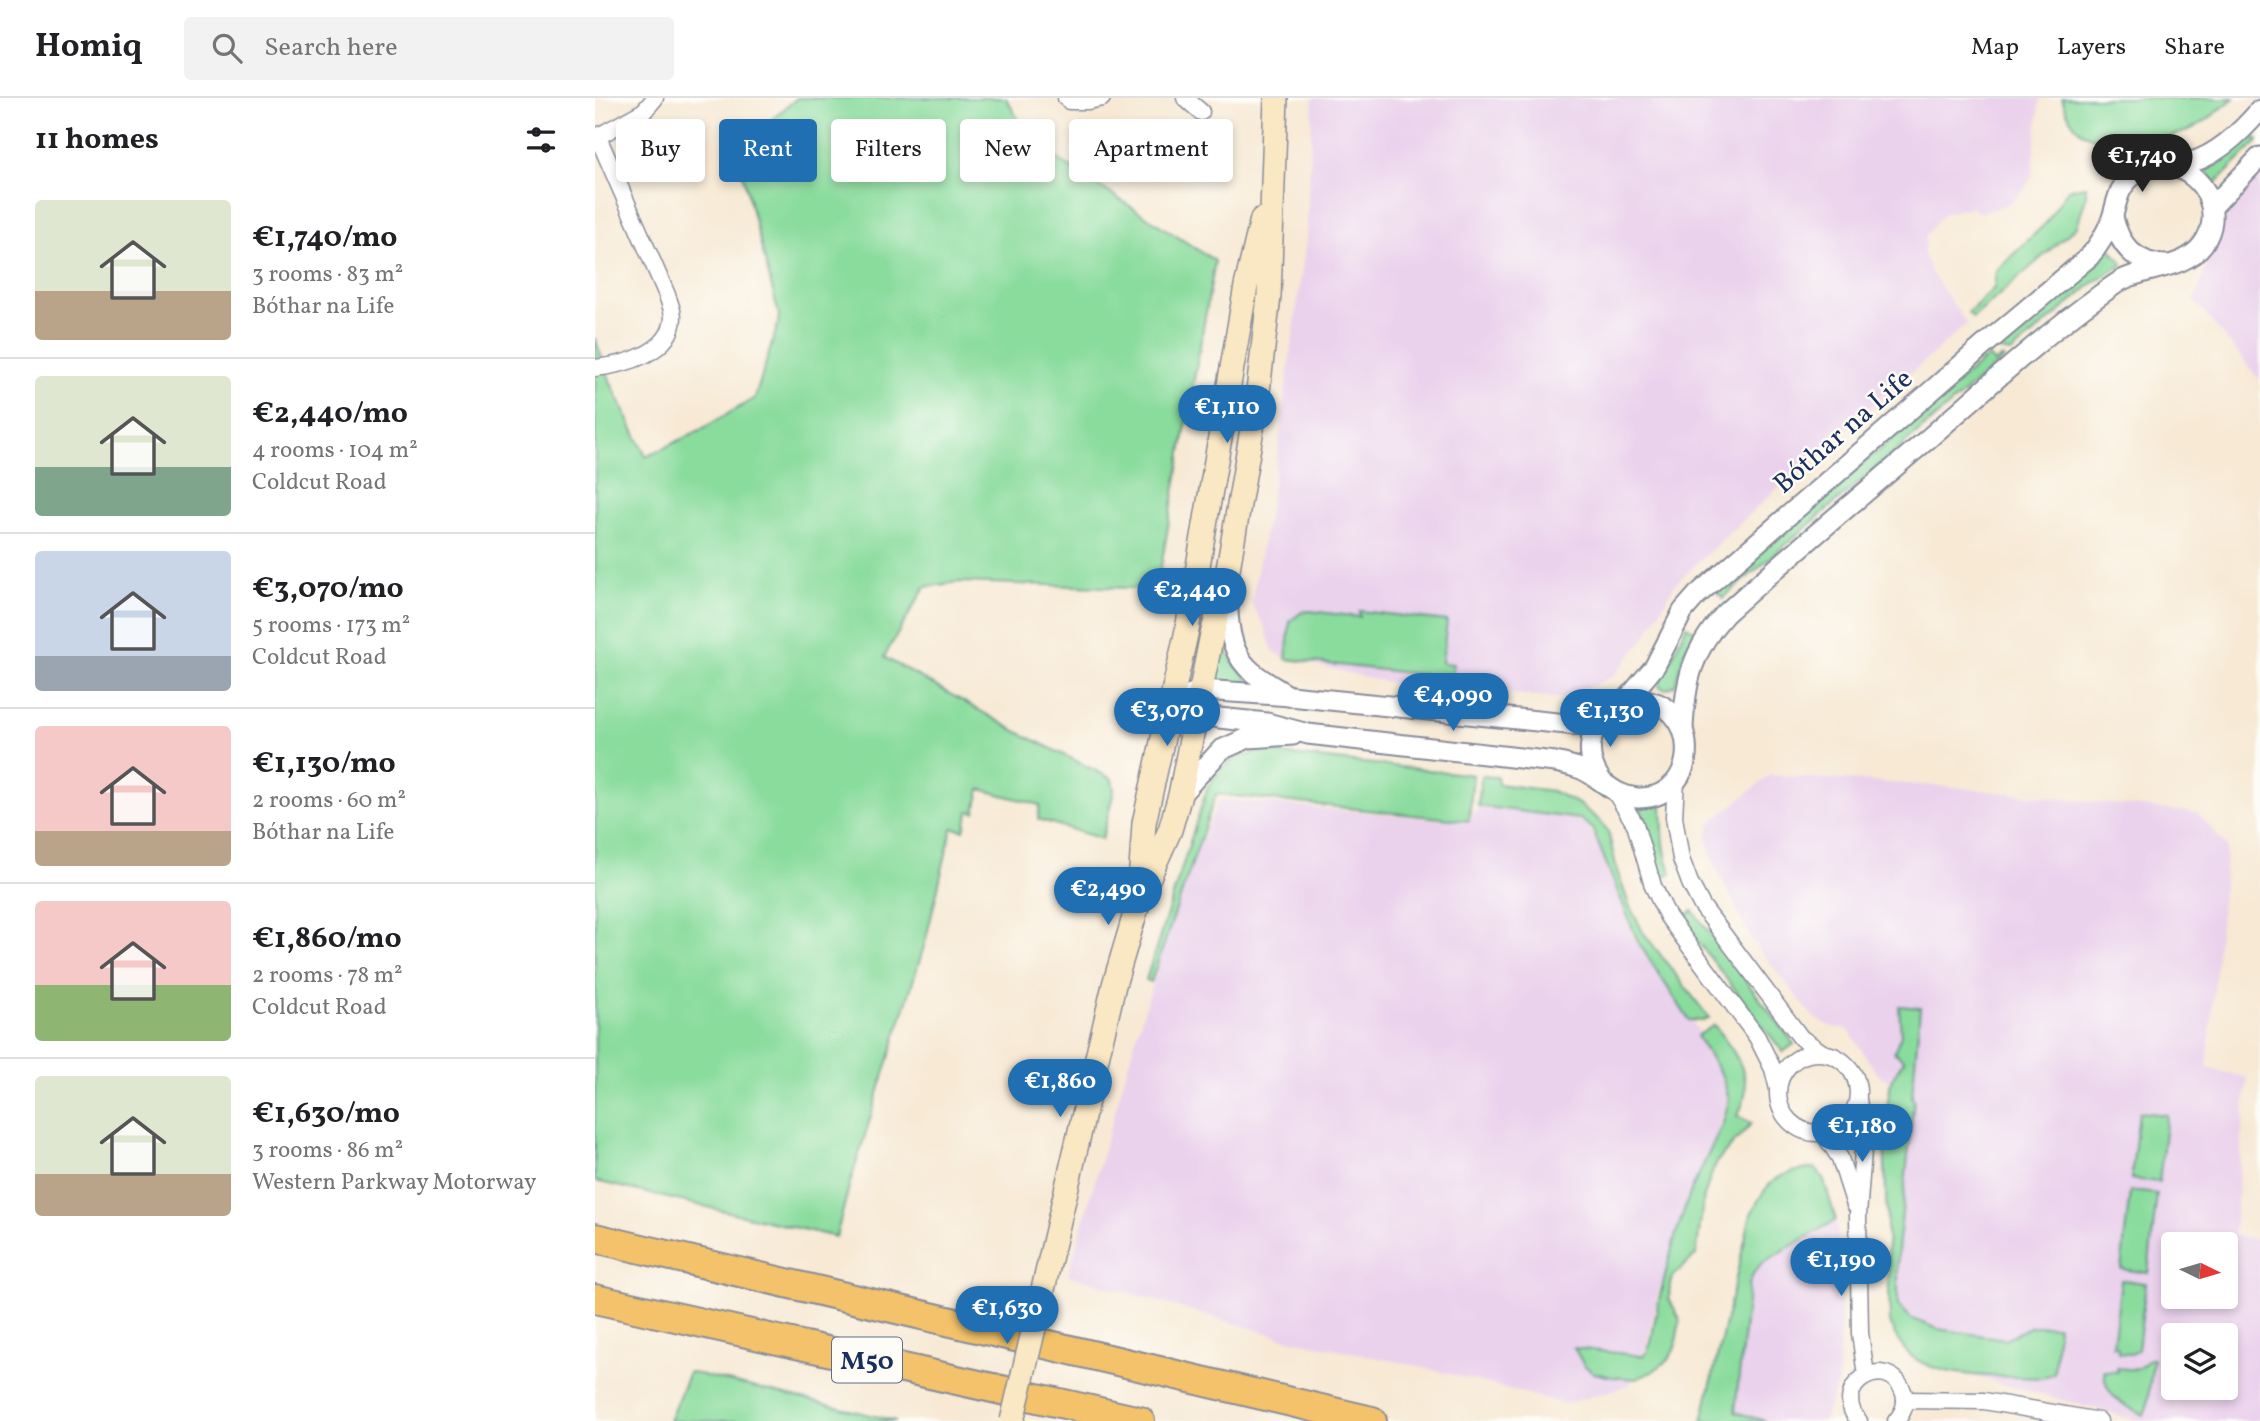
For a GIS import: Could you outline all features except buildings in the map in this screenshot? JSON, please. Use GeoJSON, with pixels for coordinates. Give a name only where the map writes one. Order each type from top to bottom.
{"type":"FeatureCollection","features":[{"type":"Feature","properties":{"kind":"highway","name":"M50"},"geometry":{"type":"LineString","coordinates":[[595,1238],[1372,1421]]}},
{"type":"Feature","properties":{"kind":"highway","name":"M50"},"geometry":{"type":"LineString","coordinates":[[595,1300],[1140,1421]]}},
{"type":"Feature","properties":{"kind":"main road"},"geometry":{"type":"LineString","coordinates":[[1012,1421],[1114,985],[1140,897],[1170,830],[1180,795],[1227,575],[1257,400],[1269,296],[1276,98]]}},
{"type":"Feature","properties":{"kind":"main road"},"geometry":{"type":"LineString","coordinates":[[1140,897],[1144,823],[1190,616],[1246,286],[1273,171]]}},
{"type":"Feature","properties":{"kind":"street"},"geometry":{"type":"LineString","coordinates":[[595,368],[616,366],[657,348],[670,332],[673,316],[667,295],[597,137],[644,111],[655,98]]}},
{"type":"Feature","properties":{"kind":"street"},"geometry":{"type":"LineString","coordinates":[[1066,98],[1069,101],[1102,98]]}},
{"type":"Feature","properties":{"kind":"street"},"geometry":{"type":"LineString","coordinates":[[1185,98],[1201,112]]}},
{"type":"Feature","properties":{"kind":"street","name":"Bóthar na Life"},"geometry":{"type":"LineString","coordinates":[[1173,701],[1290,696],[1577,725],[1593,721],[1625,702],[1655,666],[1683,611],[1697,595],[1972,355],[2089,257],[2101,242],[2113,217],[2115,201],[2126,182],[2145,169],[2192,162],[2211,152],[2260,110]]}},
{"type":"Feature","properties":{"kind":"street"},"geometry":{"type":"LineString","coordinates":[[2212,207],[2260,157]]}},
{"type":"Feature","properties":{"kind":"street"},"geometry":{"type":"LineString","coordinates":[[1683,729],[1684,702],[1692,664],[1711,629],[1725,614],[2014,365],[2100,295],[2123,280],[2187,258],[2201,246],[2210,230],[2212,207],[2206,190],[2187,172],[2166,165]]}},
{"type":"Feature","properties":{"kind":"street"},"geometry":{"type":"LineString","coordinates":[[2113,217],[2119,238],[2130,252],[2147,262],[2167,265]]}},
{"type":"Feature","properties":{"kind":"street"},"geometry":{"type":"LineString","coordinates":[[1227,575],[1228,625],[1236,650],[1245,666],[1290,696]]}},
{"type":"Feature","properties":{"kind":"street"},"geometry":{"type":"LineString","coordinates":[[1200,701],[1219,718],[1267,723],[1307,734],[1555,762],[1582,769],[1627,797],[1654,795],[1666,789],[1683,769],[1687,742],[1683,729],[1675,716],[1664,707],[1650,701],[1625,702]]}},
{"type":"Feature","properties":{"kind":"street"},"geometry":{"type":"LineString","coordinates":[[1605,713],[1595,726],[1590,740],[1590,756],[1595,771],[1635,824],[1653,886],[1668,917],[1757,1037],[1773,1069],[1780,1108],[1794,1126],[1805,1131],[1824,1133],[1845,1123],[1854,1112],[1858,1100]]}},
{"type":"Feature","properties":{"kind":"street"},"geometry":{"type":"LineString","coordinates":[[1180,795],[1221,750],[1248,738],[1307,734]]}},
{"type":"Feature","properties":{"kind":"street"},"geometry":{"type":"LineString","coordinates":[[1676,780],[1674,817],[1681,859],[1702,906],[1801,1038],[1823,1053]]}},
{"type":"Feature","properties":{"kind":"street"},"geometry":{"type":"LineString","coordinates":[[1778,1089],[1781,1076],[1788,1066],[1811,1053],[1838,1057],[1854,1073],[1862,1122],[1863,1151],[1858,1215],[1860,1333],[1866,1376]]}},
{"type":"Feature","properties":{"kind":"street"},"geometry":{"type":"LineString","coordinates":[[1824,1133],[1843,1167],[1858,1215]]}},
{"type":"Feature","properties":{"kind":"street"},"geometry":{"type":"LineString","coordinates":[[1859,1421],[1853,1412],[1850,1395],[1859,1380],[1882,1373],[1891,1376],[1902,1388],[1905,1400],[1902,1413],[1896,1421]]}},
{"type":"Feature","properties":{"kind":"street"},"geometry":{"type":"LineString","coordinates":[[1905,1400],[1984,1401],[2099,1421]]}},
{"type":"Feature","properties":{"kind":"shaded area"},"geometry":{"type":"Polygon","coordinates":[[[1313,98],[2040,98],[2032,176],[2025,188],[2012,201],[2000,207],[1979,213],[1971,207],[1943,214],[1926,235],[1924,254],[1931,272],[1967,324],[1778,488],[1675,584],[1645,638],[1614,676],[1564,699],[1386,682],[1283,657],[1273,651],[1264,625],[1251,604],[1271,499],[1306,240],[1313,98]]]}},
{"type":"Feature","properties":{"kind":"shaded area"},"geometry":{"type":"Polygon","coordinates":[[[2260,173],[2260,380],[2195,301],[2216,238],[2237,195],[2260,173]]]}},
{"type":"Feature","properties":{"kind":"shaded area"},"geometry":{"type":"Polygon","coordinates":[[[1770,775],[1951,787],[2198,813],[2227,847],[2207,1068],[2247,1078],[2234,1232],[2161,1232],[2161,1309],[2238,1309],[2238,1236],[2260,1240],[2260,1421],[2141,1421],[1934,1366],[1893,1323],[1882,1149],[1890,1081],[1877,1074],[1848,1029],[1832,1027],[1814,1018],[1751,939],[1710,854],[1707,838],[1711,823],[1770,775]]]}},
{"type":"Feature","properties":{"kind":"shaded area"},"geometry":{"type":"Polygon","coordinates":[[[1219,799],[1468,822],[1479,807],[1577,820],[1588,826],[1597,841],[1634,939],[1726,1070],[1730,1084],[1719,1126],[1658,1293],[1647,1348],[1636,1362],[1630,1385],[1566,1404],[1418,1366],[1288,1339],[1068,1275],[1181,891],[1219,799]]]}},
{"type":"Feature","properties":{"kind":"shaded area"},"geometry":{"type":"Polygon","coordinates":[[[1836,1220],[1842,1280],[1838,1381],[1824,1421],[1766,1421],[1735,1412],[1749,1285],[1754,1272],[1762,1263],[1836,1220]]]}},
{"type":"Feature","properties":{"kind":"green space"},"geometry":{"type":"Polygon","coordinates":[[[797,98],[1006,98],[1018,119],[960,119],[960,182],[1055,182],[1055,158],[1069,167],[1069,182],[1093,182],[1215,261],[1157,589],[959,582],[925,587],[884,657],[1020,733],[1112,779],[1114,790],[1102,839],[1038,819],[1040,805],[980,789],[975,812],[969,811],[964,830],[952,828],[925,943],[850,1183],[836,1237],[595,1181],[595,338],[611,383],[646,457],[755,398],[779,315],[745,182],[817,182],[817,119],[773,119],[797,98]]]}},
{"type":"Feature","properties":{"kind":"green space"},"geometry":{"type":"Polygon","coordinates":[[[2062,98],[2234,98],[2208,119],[2184,132],[2158,137],[2125,133],[2121,146],[2082,132],[2071,120],[2062,98]]]}},
{"type":"Feature","properties":{"kind":"green space"},"geometry":{"type":"Polygon","coordinates":[[[2250,133],[2258,141],[2216,183],[2203,168],[2250,133]]]}},
{"type":"Feature","properties":{"kind":"green space"},"geometry":{"type":"Polygon","coordinates":[[[2086,186],[2086,197],[2077,226],[1973,318],[1968,313],[1994,288],[1996,271],[2045,224],[2067,191],[2086,186]]]}},
{"type":"Feature","properties":{"kind":"green space"},"geometry":{"type":"Polygon","coordinates":[[[2109,247],[2123,264],[2093,283],[2011,353],[1996,350],[2099,262],[2109,247]]]}},
{"type":"Feature","properties":{"kind":"green space"},"geometry":{"type":"Polygon","coordinates":[[[1988,356],[1994,363],[2004,359],[1723,598],[1716,591],[1988,356]]]}},
{"type":"Feature","properties":{"kind":"green space"},"geometry":{"type":"Polygon","coordinates":[[[1359,611],[1447,621],[1442,663],[1453,664],[1452,678],[1286,659],[1290,621],[1302,612],[1360,617],[1359,611]]]}},
{"type":"Feature","properties":{"kind":"green space"},"geometry":{"type":"Polygon","coordinates":[[[1686,626],[1696,631],[1684,653],[1675,685],[1663,688],[1659,686],[1660,681],[1686,626]]]}},
{"type":"Feature","properties":{"kind":"green space"},"geometry":{"type":"Polygon","coordinates":[[[1220,638],[1233,663],[1255,687],[1211,680],[1220,638]]]}},
{"type":"Feature","properties":{"kind":"green space"},"geometry":{"type":"Polygon","coordinates":[[[1263,752],[1473,775],[1469,821],[1216,794],[1151,982],[1146,980],[1207,789],[1217,774],[1230,763],[1263,752]]]}},
{"type":"Feature","properties":{"kind":"green space"},"geometry":{"type":"Polygon","coordinates":[[[1481,776],[1497,777],[1498,784],[1552,791],[1579,804],[1599,820],[1608,831],[1629,905],[1643,932],[1709,1018],[1703,1021],[1689,1020],[1638,942],[1592,828],[1580,819],[1478,806],[1481,776]]]}},
{"type":"Feature","properties":{"kind":"green space"},"geometry":{"type":"Polygon","coordinates":[[[1662,805],[1665,848],[1672,873],[1661,877],[1648,826],[1640,808],[1662,805]]]}},
{"type":"Feature","properties":{"kind":"green space"},"geometry":{"type":"Polygon","coordinates":[[[1693,911],[1794,1044],[1783,1052],[1681,920],[1693,911]]]}},
{"type":"Feature","properties":{"kind":"green space"},"geometry":{"type":"Polygon","coordinates":[[[1899,1006],[1920,1008],[1914,1099],[1898,1251],[1898,1305],[1912,1319],[1938,1329],[2005,1339],[2032,1326],[2058,1326],[2054,1373],[2042,1378],[1972,1375],[1936,1368],[1909,1354],[1895,1335],[1890,1322],[1884,1129],[1891,1080],[1904,1060],[1894,1052],[1901,1035],[1899,1006]]]}},
{"type":"Feature","properties":{"kind":"green space"},"geometry":{"type":"Polygon","coordinates":[[[1714,1025],[1736,1057],[1745,1079],[1746,1090],[1737,1116],[1752,1123],[1719,1159],[1713,1170],[1704,1196],[1696,1255],[1673,1276],[1670,1283],[1669,1299],[1680,1320],[1675,1348],[1669,1359],[1652,1372],[1636,1379],[1594,1373],[1584,1365],[1574,1348],[1643,1356],[1651,1342],[1674,1240],[1690,1193],[1723,1123],[1729,1099],[1722,1076],[1697,1036],[1714,1025]]]}},
{"type":"Feature","properties":{"kind":"green space"},"geometry":{"type":"Polygon","coordinates":[[[2139,1112],[2167,1115],[2159,1182],[2131,1179],[2139,1112]]]}},
{"type":"Feature","properties":{"kind":"green space"},"geometry":{"type":"Polygon","coordinates":[[[1815,1168],[1823,1178],[1836,1220],[1762,1263],[1754,1272],[1749,1285],[1735,1412],[1766,1421],[1702,1421],[1751,1214],[1763,1192],[1775,1180],[1790,1173],[1815,1168]]]}},
{"type":"Feature","properties":{"kind":"green space"},"geometry":{"type":"Polygon","coordinates":[[[2130,1191],[2157,1194],[2148,1273],[2121,1269],[2130,1191]]]}},
{"type":"Feature","properties":{"kind":"green space"},"geometry":{"type":"Polygon","coordinates":[[[2121,1280],[2146,1283],[2138,1350],[2131,1354],[2118,1353],[2118,1347],[2113,1346],[2121,1280]]]}},
{"type":"Feature","properties":{"kind":"green space"},"geometry":{"type":"Polygon","coordinates":[[[2153,1359],[2144,1415],[2122,1404],[2111,1394],[2104,1371],[2117,1372],[2117,1368],[2135,1369],[2153,1359]]]}},
{"type":"Feature","properties":{"kind":"green space"},"geometry":{"type":"Polygon","coordinates":[[[689,1372],[896,1421],[669,1421],[689,1372]]]}}]}
